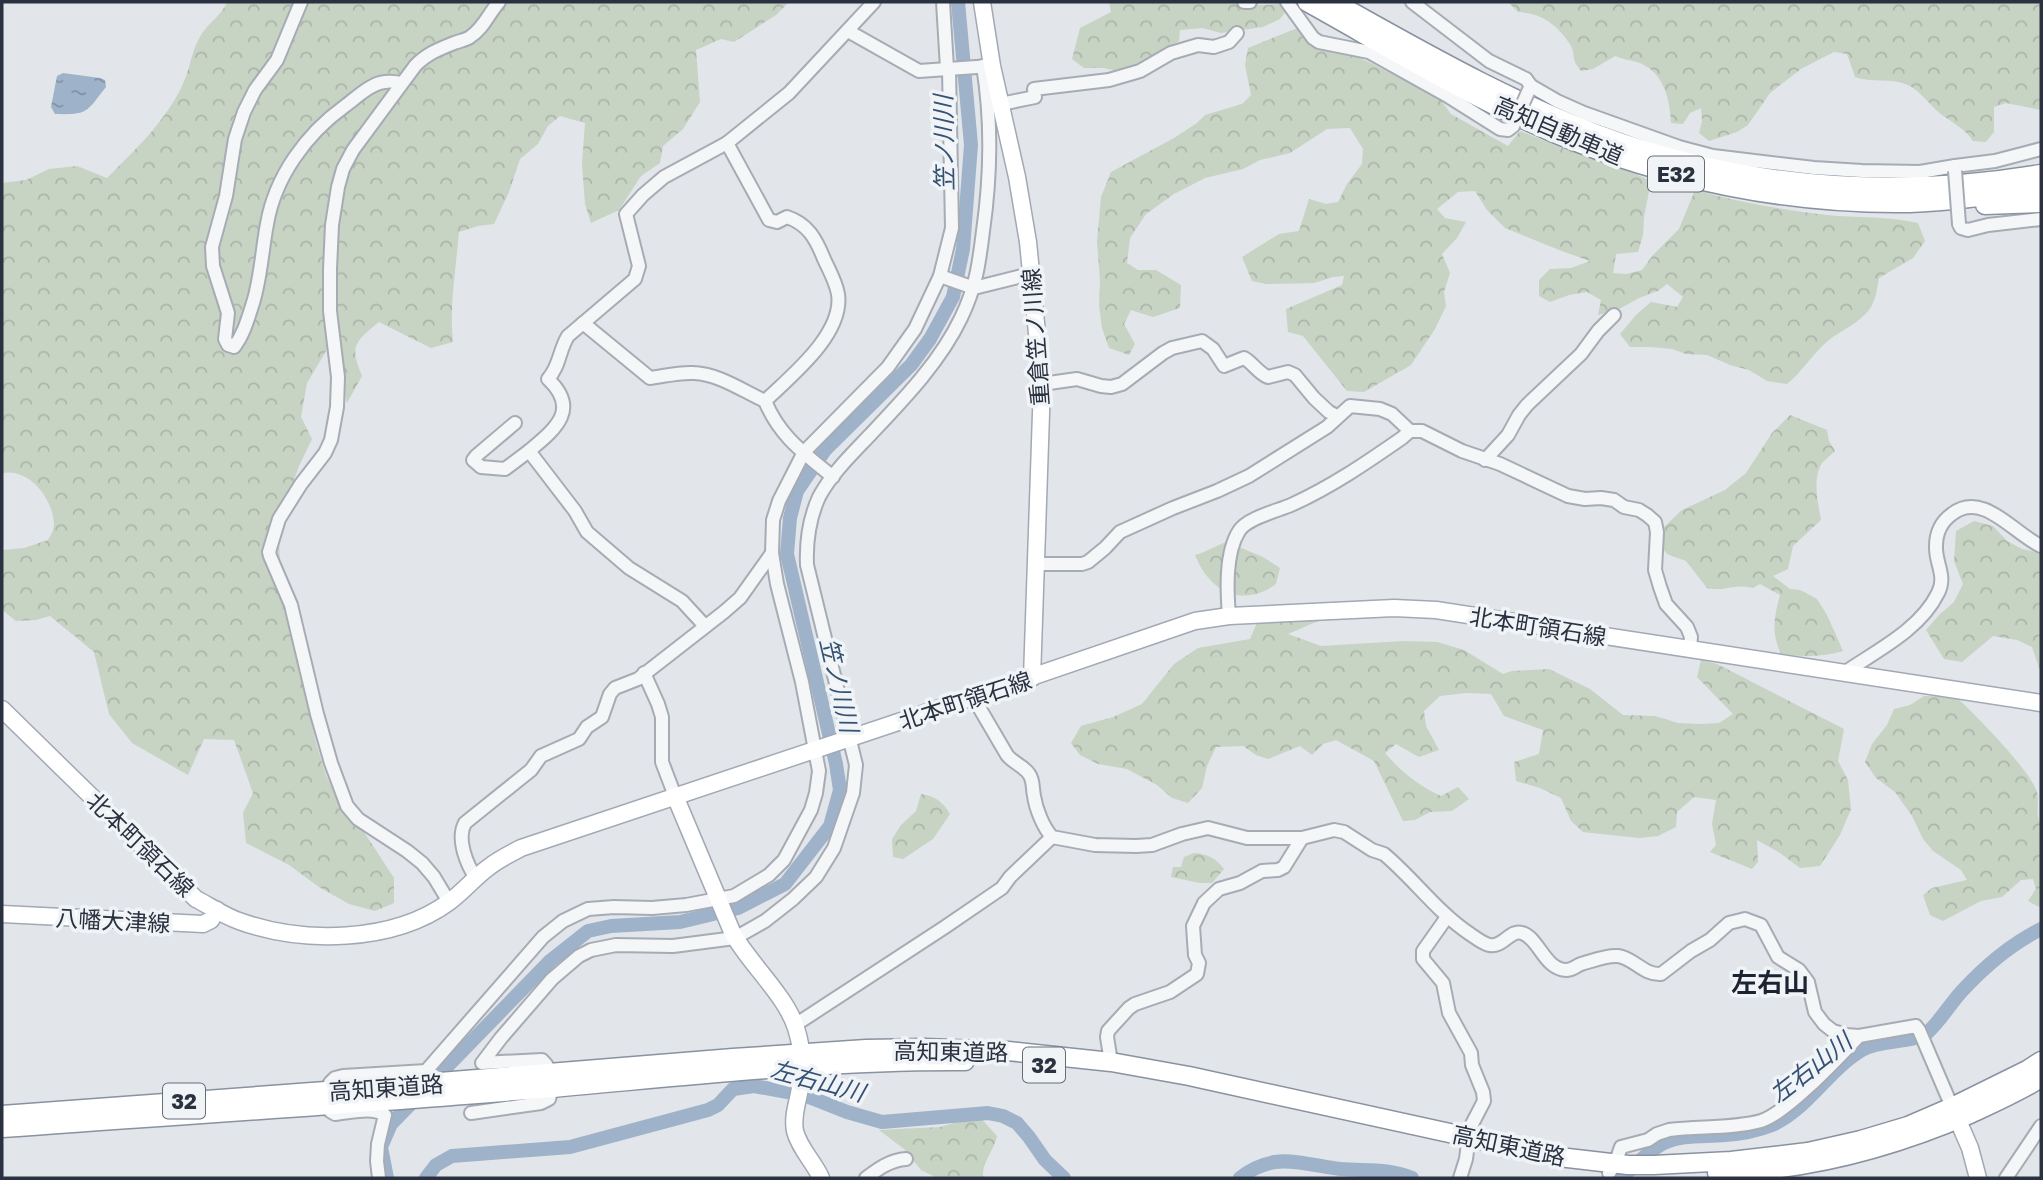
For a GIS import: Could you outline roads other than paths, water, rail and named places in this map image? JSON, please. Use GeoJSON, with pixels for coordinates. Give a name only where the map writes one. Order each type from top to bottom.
{"type":"FeatureCollection","features":[{"type":"Feature","properties":{"kind":"highway","name":"高知自動車道"},"geometry":{"type":"LineString","coordinates":[[1307,2],[1341,11],[1549,114],[1619,142],[1736,174],[1853,187],[1911,188],[2006,179],[2041,172]]}},
{"type":"Feature","properties":{"kind":"highway","name":"高知自動車道"},"geometry":{"type":"LineString","coordinates":[[1341,11],[1495,105],[1555,133],[1615,156],[1688,177],[1797,198],[1855,202],[1913,203],[2041,187]]}},
{"type":"Feature","properties":{"kind":"highway"},"geometry":{"type":"LineString","coordinates":[[1913,203],[2041,203]]}},
{"type":"Feature","properties":{"kind":"highway","name":"高知東道路"},"geometry":{"type":"LineString","coordinates":[[802,1069],[866,1049],[1008,1051],[1111,1062],[1189,1076],[1468,1143]]}},
{"type":"Feature","properties":{"kind":"highway","name":"高知東道路"},"geometry":{"type":"LineString","coordinates":[[2,1115],[365,1095],[463,1095],[552,1080],[733,1058],[802,1069],[925,1061],[992,1061],[1089,1070],[1185,1086],[1468,1143],[1628,1169],[1808,1152],[1994,1103],[2041,1078]]}},
{"type":"Feature","properties":{"kind":"highway","name":"高知東道路"},"geometry":{"type":"LineString","coordinates":[[1954,1113],[2041,1061]]}},
{"type":"Feature","properties":{"kind":"highway","name":"高知東道路"},"geometry":{"type":"LineString","coordinates":[[365,1095],[476,1080],[552,1080]]}},
{"type":"Feature","properties":{"kind":"highway","name":"高知東道路"},"geometry":{"type":"LineString","coordinates":[[2,1128],[330,1097]]}},
{"type":"Feature","properties":{"kind":"main road","name":"重倉笠ノ川線"},"geometry":{"type":"LineString","coordinates":[[982,2],[984,66],[1001,104],[1028,242],[1042,384],[1032,678]]}},
{"type":"Feature","properties":{"kind":"main road","name":"北本町領石線"},"geometry":{"type":"LineString","coordinates":[[2,709],[196,899],[235,920],[254,926],[282,932],[334,937],[381,930],[426,915],[449,902],[505,856],[521,848],[1032,678],[1173,628],[1195,621],[1228,616],[1394,608],[1436,610],[2041,703]]}},
{"type":"Feature","properties":{"kind":"main road"},"geometry":{"type":"LineString","coordinates":[[675,796],[734,936],[795,1024],[802,1069],[794,1116],[795,1130],[821,1178]]}},
{"type":"Feature","properties":{"kind":"main road","name":"八幡大津線"},"geometry":{"type":"LineString","coordinates":[[2,914],[203,924],[211,920],[217,910]]}},
{"type":"Feature","properties":{"kind":"main road"},"geometry":{"type":"LineString","coordinates":[[1954,1113],[1975,1163],[1978,1178]]}},
{"type":"Feature","properties":{"kind":"street"},"geometry":{"type":"LineString","coordinates":[[301,2],[277,60],[255,90],[244,112],[235,139],[226,196],[212,247],[213,266],[228,313],[225,339],[228,345],[234,346],[244,330],[257,289],[267,221],[286,169],[316,132],[337,112],[373,86],[384,82],[401,83]]}},
{"type":"Feature","properties":{"kind":"street"},"geometry":{"type":"LineString","coordinates":[[449,902],[422,863],[358,819],[347,806],[317,714],[291,605],[269,552],[279,519],[300,484],[325,453],[331,440],[337,407],[338,377],[330,311],[330,269],[332,225],[343,169],[353,150],[390,102],[401,83],[424,57],[470,38],[482,27],[499,2]]}},
{"type":"Feature","properties":{"kind":"street"},"geometry":{"type":"LineString","coordinates":[[515,423],[476,456],[474,462],[487,469],[505,469],[548,435],[562,417],[564,407],[555,386],[548,379],[555,371],[564,343],[568,336],[635,279],[639,266],[626,214],[664,177],[727,143],[789,93],[874,2]]}},
{"type":"Feature","properties":{"kind":"street"},"geometry":{"type":"LineString","coordinates":[[379,1178],[378,1144],[384,1115],[367,1111],[335,1114],[330,1111],[330,1083],[335,1078],[426,1071],[543,937],[564,920],[588,909],[652,908],[719,901],[734,896],[752,887],[784,860],[800,833],[817,793],[818,748],[777,584],[772,553],[773,520],[779,501],[807,455],[888,367],[915,329],[941,277],[952,228],[950,68],[943,2]]}},
{"type":"Feature","properties":{"kind":"street"},"geometry":{"type":"LineString","coordinates":[[1244,2],[1250,2]]}},
{"type":"Feature","properties":{"kind":"street"},"geometry":{"type":"LineString","coordinates":[[1287,2],[1313,38],[1319,42],[1369,52],[1446,94],[1500,129],[1508,130],[1513,125],[1530,89]]}},
{"type":"Feature","properties":{"kind":"street"},"geometry":{"type":"LineString","coordinates":[[1412,2],[1489,61],[1526,79],[1530,89],[1584,113],[1679,147],[1713,156],[1814,169],[1920,172],[1994,161],[2041,149]]}},
{"type":"Feature","properties":{"kind":"street"},"geometry":{"type":"LineString","coordinates":[[471,1113],[541,1103],[549,1099],[552,1080],[548,1066],[542,1060],[482,1063],[552,979],[579,956],[591,950],[616,945],[673,946],[734,936],[765,921],[793,900],[816,877],[834,848],[853,793],[856,765],[807,565],[806,546],[811,519],[832,476],[926,372],[961,319],[979,268],[989,192],[989,104],[984,66],[919,71],[848,31]]}},
{"type":"Feature","properties":{"kind":"street"},"geometry":{"type":"LineString","coordinates":[[1001,104],[1035,97],[1034,89],[1109,80],[1140,71],[1171,53],[1198,45],[1214,47],[1229,41],[1237,33]]}},
{"type":"Feature","properties":{"kind":"street"},"geometry":{"type":"LineString","coordinates":[[727,143],[769,220],[777,222],[787,217],[795,219],[810,231],[818,243],[838,292],[837,315],[828,332],[804,364],[765,401]]}},
{"type":"Feature","properties":{"kind":"street"},"geometry":{"type":"LineString","coordinates":[[1955,168],[1961,228],[1968,230],[2041,219]]}},
{"type":"Feature","properties":{"kind":"street"},"geometry":{"type":"LineString","coordinates":[[941,277],[972,288],[1030,274]]}},
{"type":"Feature","properties":{"kind":"street"},"geometry":{"type":"LineString","coordinates":[[1485,460],[1508,435],[1527,405],[1581,354],[1614,315]]}},
{"type":"Feature","properties":{"kind":"street"},"geometry":{"type":"LineString","coordinates":[[583,323],[650,378],[674,373],[715,376],[765,401],[773,420],[789,440],[832,476]]}},
{"type":"Feature","properties":{"kind":"street"},"geometry":{"type":"LineString","coordinates":[[1042,384],[1077,379],[1111,387],[1122,384],[1172,348],[1202,341],[1213,349],[1224,366],[1244,358],[1259,373],[1268,377],[1288,372],[1295,375],[1314,398],[1337,416]]}},
{"type":"Feature","properties":{"kind":"street"},"geometry":{"type":"LineString","coordinates":[[1037,564],[1088,562],[1120,531],[1249,476],[1327,427],[1350,406],[1380,409],[1392,414],[1410,431]]}},
{"type":"Feature","properties":{"kind":"street"},"geometry":{"type":"LineString","coordinates":[[1228,616],[1228,575],[1239,530],[1258,517],[1333,484],[1410,431],[1422,431],[1462,452],[1500,464],[1568,496],[1614,500],[1647,515],[1654,522],[1657,532],[1655,570],[1660,587],[1666,604],[1691,637],[1690,648]]}},
{"type":"Feature","properties":{"kind":"street"},"geometry":{"type":"LineString","coordinates":[[529,451],[575,511],[587,532],[629,568],[682,601],[705,626]]}},
{"type":"Feature","properties":{"kind":"street"},"geometry":{"type":"LineString","coordinates":[[1844,673],[1906,631],[1932,603],[1942,582],[1936,539],[1939,528],[1955,512],[1981,506],[2041,546]]}},
{"type":"Feature","properties":{"kind":"street"},"geometry":{"type":"LineString","coordinates":[[476,878],[468,866],[462,841],[465,824],[531,770],[541,756],[579,739],[587,727],[602,717],[615,688],[631,683],[740,598],[772,553]]}},
{"type":"Feature","properties":{"kind":"street"},"geometry":{"type":"LineString","coordinates":[[644,673],[659,704],[664,749],[662,762],[675,796]]}},
{"type":"Feature","properties":{"kind":"street"},"geometry":{"type":"LineString","coordinates":[[973,697],[1007,755],[1028,772],[1043,823],[1052,837],[1095,845],[1136,846],[1152,845],[1208,828],[1247,838],[1302,838],[1334,830],[1345,832],[1372,850],[1384,854],[1447,918],[1488,944],[1497,945],[1515,933],[1522,932],[1546,959],[1558,968],[1566,970],[1608,956],[1620,956],[1653,974],[1661,974],[1710,940],[1729,923],[1745,919],[1753,921],[1762,925],[1778,957],[1793,965],[1808,982],[1815,1012],[1833,1031],[1859,1036],[1916,1026],[1954,1113]]}},
{"type":"Feature","properties":{"kind":"street"},"geometry":{"type":"LineString","coordinates":[[795,1024],[945,928],[1002,888],[1052,837]]}},
{"type":"Feature","properties":{"kind":"street"},"geometry":{"type":"LineString","coordinates":[[1111,1062],[1108,1031],[1122,1015],[1135,1004],[1170,992],[1197,974],[1199,963],[1195,955],[1193,926],[1211,895],[1262,871],[1284,867],[1302,838]]}},
{"type":"Feature","properties":{"kind":"street"},"geometry":{"type":"LineString","coordinates":[[1447,918],[1423,951],[1423,959],[1443,984],[1449,1013],[1471,1053],[1472,1065],[1483,1092],[1483,1101],[1470,1128],[1466,1159],[1460,1178]]}},
{"type":"Feature","properties":{"kind":"street"},"geometry":{"type":"LineString","coordinates":[[1628,1169],[1620,1147],[1648,1140],[1669,1130],[1756,1122],[1775,1114],[1859,1036]]}},
{"type":"Feature","properties":{"kind":"street"},"geometry":{"type":"LineString","coordinates":[[2006,1178],[2041,1126]]}},
{"type":"Feature","properties":{"kind":"street"},"geometry":{"type":"LineString","coordinates":[[866,1178],[880,1167],[906,1159]]}},
{"type":"Feature","properties":{"kind":"water"},"geometry":{"type":"Polygon","coordinates":[[[63,73],[100,78],[105,80],[106,87],[86,110],[74,114],[55,114],[51,107],[57,76],[63,73]]]}},
{"type":"Feature","properties":{"kind":"waterway","name":"笠ノ川川"},"geometry":{"type":"LineString","coordinates":[[387,1178],[381,1147],[391,1124],[550,961],[588,931],[611,926],[680,922],[738,908],[785,884],[830,826],[840,790],[787,554],[790,518],[797,491],[825,450],[911,365],[930,339],[953,297],[963,249],[971,145],[958,2]]}},
{"type":"Feature","properties":{"kind":"waterway","name":"左右山川"},"geometry":{"type":"LineString","coordinates":[[1621,1178],[1651,1151],[1670,1141],[1685,1137],[1749,1132],[1785,1118],[1862,1050],[1878,1044],[1922,1036],[1928,1032],[1980,972],[2009,948],[2041,929]]}},
{"type":"Feature","properties":{"kind":"waterway","name":"左右山川"},"geometry":{"type":"LineString","coordinates":[[426,1178],[436,1165],[452,1156],[570,1147],[708,1110],[718,1105],[733,1089],[754,1086],[804,1095],[882,1122],[988,1113],[1003,1116],[1017,1123],[1045,1160],[1064,1178]]}},
{"type":"Feature","properties":{"kind":"waterway","name":"左右山川"},"geometry":{"type":"LineString","coordinates":[[1240,1178],[1261,1166],[1283,1161],[1341,1169],[1386,1171],[1412,1178]]}},
{"type":"Feature","properties":{"kind":"district","name":"左右山"},"geometry":{"type":"Point","coordinates":[1770,982]}}]}
